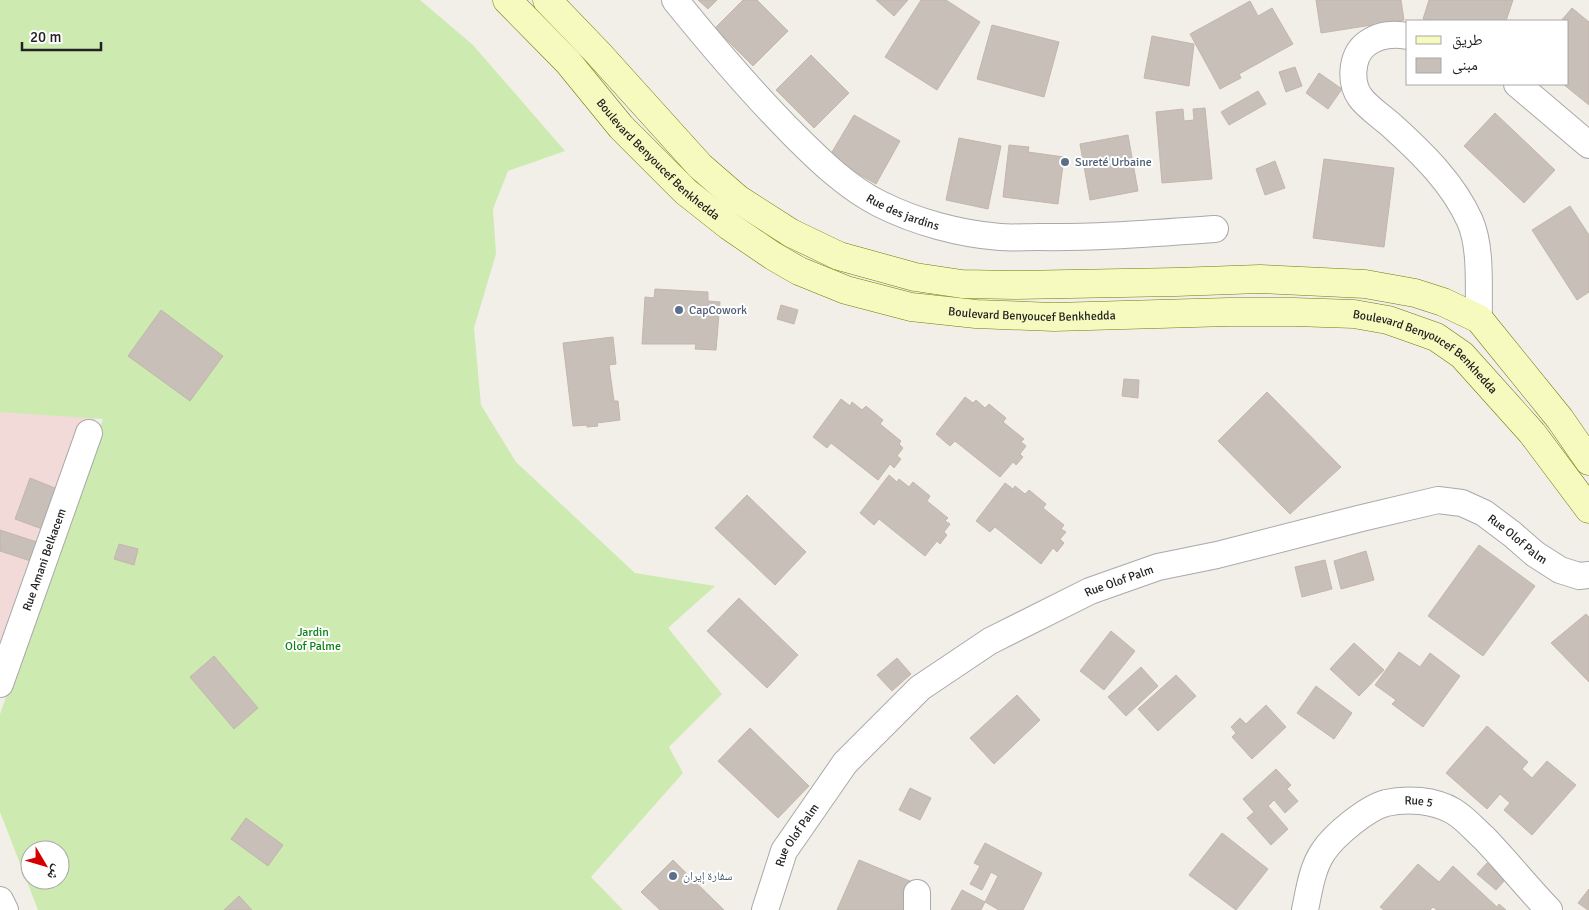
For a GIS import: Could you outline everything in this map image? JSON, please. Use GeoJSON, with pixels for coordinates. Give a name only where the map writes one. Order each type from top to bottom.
{"type":"FeatureCollection","features":[{"type":"Feature","properties":{"kind":"main road","name":"Boulevard Benyoucef Benkhedda"},"geometry":{"type":"LineString","coordinates":[[507,0],[568,62],[621,127],[686,192],[729,226],[799,271],[846,290],[902,305],[976,314],[1054,317],[1294,312],[1354,314],[1388,320],[1436,337],[1462,355],[1532,433],[1589,509]]}},
{"type":"Feature","properties":{"kind":"main road","name":"Boulevard Benyoucef Benkhedda"},"geometry":{"type":"LineString","coordinates":[[547,0],[598,53],[700,166],[738,199],[791,233],[839,256],[915,277],[962,284],[1016,285],[1260,279],[1365,284],[1415,293],[1443,302],[1479,319],[1560,419],[1589,461]]}},
{"type":"Feature","properties":{"kind":"street","name":"Rue des jardins"},"geometry":{"type":"LineString","coordinates":[[675,0],[727,64],[808,150],[841,178],[878,203],[907,216],[942,227],[999,237],[1077,238],[1215,229]]}},
{"type":"Feature","properties":{"kind":"street"},"geometry":{"type":"LineString","coordinates":[[1406,36],[1384,35],[1371,40],[1363,47],[1354,64],[1355,87],[1360,98],[1392,125],[1440,174],[1458,200],[1470,223],[1477,246],[1479,319]]}},
{"type":"Feature","properties":{"kind":"street"},"geometry":{"type":"LineString","coordinates":[[1518,85],[1589,145]]}},
{"type":"Feature","properties":{"kind":"street","name":"Rue Amani Belkacem"},"geometry":{"type":"LineString","coordinates":[[0,684],[89,433]]}},
{"type":"Feature","properties":{"kind":"street","name":"Rue Olof Palm"},"geometry":{"type":"LineString","coordinates":[[765,910],[784,851],[789,843],[845,763],[920,688],[990,641],[1090,591],[1158,567],[1217,555],[1438,500],[1462,503],[1484,513],[1535,554],[1560,570],[1579,576],[1589,575]]}},
{"type":"Feature","properties":{"kind":"street","name":"Rue 5"},"geometry":{"type":"LineString","coordinates":[[1305,910],[1312,880],[1323,852],[1343,829],[1385,803],[1412,800],[1434,804],[1453,811],[1501,855],[1549,910]]}},
{"type":"Feature","properties":{"kind":"street"},"geometry":{"type":"LineString","coordinates":[[0,900],[5,910]]}},
{"type":"Feature","properties":{"kind":"shaded area"},"geometry":{"type":"Polygon","coordinates":[[[0,411],[96,417],[0,686],[0,411]]]}},
{"type":"Feature","properties":{"kind":"green space","name":"Jardin Olof Palme"},"geometry":{"type":"Polygon","coordinates":[[[0,0],[420,0],[473,45],[565,151],[508,171],[493,209],[496,254],[474,328],[481,405],[516,462],[635,573],[715,586],[668,628],[722,694],[669,747],[683,773],[591,877],[623,910],[38,910],[30,890],[70,890],[70,840],[20,840],[20,864],[0,812],[0,714],[103,419],[0,412],[0,0]]]}},
{"type":"Feature","properties":{"kind":"building"},"geometry":{"type":"Polygon","coordinates":[[[698,0],[717,0],[708,9],[698,0]]]}},
{"type":"Feature","properties":{"kind":"building"},"geometry":{"type":"Polygon","coordinates":[[[743,0],[757,0],[788,31],[753,66],[715,28],[743,0]]]}},
{"type":"Feature","properties":{"kind":"building"},"geometry":{"type":"Polygon","coordinates":[[[876,0],[908,0],[894,16],[876,0]]]}},
{"type":"Feature","properties":{"kind":"building"},"geometry":{"type":"Polygon","coordinates":[[[921,0],[946,0],[980,22],[937,90],[885,57],[921,0]]]}},
{"type":"Feature","properties":{"kind":"building"},"geometry":{"type":"Polygon","coordinates":[[[1316,0],[1401,0],[1404,20],[1321,33],[1316,0]]]}},
{"type":"Feature","properties":{"kind":"building"},"geometry":{"type":"Polygon","coordinates":[[[1429,0],[1513,0],[1506,20],[1423,19],[1429,0]]]}},
{"type":"Feature","properties":{"kind":"building"},"geometry":{"type":"Polygon","coordinates":[[[1250,1],[1258,16],[1272,8],[1293,44],[1239,74],[1241,78],[1220,89],[1190,34],[1250,1]]]}},
{"type":"Feature","properties":{"kind":"building"},"geometry":{"type":"Polygon","coordinates":[[[1572,8],[1589,22],[1589,105],[1564,85],[1569,85],[1569,20],[1562,20],[1572,8]]]}},
{"type":"Feature","properties":{"kind":"building"},"geometry":{"type":"Polygon","coordinates":[[[992,25],[1059,42],[1044,97],[977,79],[992,25]]]}},
{"type":"Feature","properties":{"kind":"building"},"geometry":{"type":"Polygon","coordinates":[[[1152,36],[1194,44],[1189,86],[1144,78],[1152,36]]]}},
{"type":"Feature","properties":{"kind":"building"},"geometry":{"type":"Polygon","coordinates":[[[811,55],[849,93],[814,128],[776,90],[811,55]]]}},
{"type":"Feature","properties":{"kind":"building"},"geometry":{"type":"Polygon","coordinates":[[[1295,67],[1302,86],[1286,92],[1279,72],[1295,67]]]}},
{"type":"Feature","properties":{"kind":"building"},"geometry":{"type":"Polygon","coordinates":[[[1319,73],[1342,89],[1328,109],[1306,93],[1319,73]]]}},
{"type":"Feature","properties":{"kind":"building"},"geometry":{"type":"Polygon","coordinates":[[[1258,91],[1266,104],[1229,125],[1221,112],[1258,91]]]}},
{"type":"Feature","properties":{"kind":"building"},"geometry":{"type":"Polygon","coordinates":[[[1205,108],[1212,179],[1162,183],[1156,112],[1183,109],[1184,121],[1194,120],[1193,109],[1205,108]]]}},
{"type":"Feature","properties":{"kind":"building"},"geometry":{"type":"Polygon","coordinates":[[[1495,113],[1555,170],[1524,203],[1464,146],[1495,113]]]}},
{"type":"Feature","properties":{"kind":"building"},"geometry":{"type":"Polygon","coordinates":[[[854,115],[900,141],[876,184],[829,157],[854,115]]]}},
{"type":"Feature","properties":{"kind":"building"},"geometry":{"type":"Polygon","coordinates":[[[1128,135],[1138,191],[1090,200],[1080,144],[1128,135]]]}},
{"type":"Feature","properties":{"kind":"building"},"geometry":{"type":"Polygon","coordinates":[[[959,138],[1001,146],[988,209],[946,200],[959,138]]]}},
{"type":"Feature","properties":{"kind":"building"},"geometry":{"type":"Polygon","coordinates":[[[1009,145],[1029,147],[1028,152],[1064,157],[1058,204],[1003,197],[1009,145]]]}},
{"type":"Feature","properties":{"kind":"building"},"geometry":{"type":"Polygon","coordinates":[[[1324,159],[1394,168],[1384,247],[1313,238],[1324,159]]]}},
{"type":"Feature","properties":{"kind":"building"},"geometry":{"type":"Polygon","coordinates":[[[1275,161],[1285,188],[1265,195],[1256,169],[1275,161]]]}},
{"type":"Feature","properties":{"kind":"building"},"geometry":{"type":"Polygon","coordinates":[[[1570,206],[1589,235],[1589,292],[1577,300],[1532,230],[1570,206]]]}},
{"type":"Feature","properties":{"kind":"building"},"geometry":{"type":"Polygon","coordinates":[[[655,289],[708,292],[708,301],[720,302],[716,350],[695,349],[696,344],[642,344],[645,297],[654,298],[655,289]]]}},
{"type":"Feature","properties":{"kind":"building"},"geometry":{"type":"Polygon","coordinates":[[[781,305],[798,310],[794,324],[777,319],[781,305]]]}},
{"type":"Feature","properties":{"kind":"building"},"geometry":{"type":"Polygon","coordinates":[[[161,310],[223,356],[190,401],[128,356],[161,310]]]}},
{"type":"Feature","properties":{"kind":"building"},"geometry":{"type":"Polygon","coordinates":[[[613,337],[616,364],[609,365],[614,401],[618,401],[620,420],[597,423],[598,426],[573,426],[563,343],[613,337]]]}},
{"type":"Feature","properties":{"kind":"building"},"geometry":{"type":"Polygon","coordinates":[[[1124,379],[1139,380],[1138,398],[1122,396],[1124,379]]]}},
{"type":"Feature","properties":{"kind":"building"},"geometry":{"type":"Polygon","coordinates":[[[1267,392],[1341,467],[1290,514],[1218,441],[1267,392]]]}},
{"type":"Feature","properties":{"kind":"building"},"geometry":{"type":"Polygon","coordinates":[[[965,397],[973,403],[976,400],[985,408],[989,404],[1006,418],[1003,422],[1024,439],[1021,442],[1026,446],[1020,454],[1023,457],[1016,465],[1013,462],[1000,477],[955,441],[950,446],[936,434],[965,397]]]}},
{"type":"Feature","properties":{"kind":"building"},"geometry":{"type":"Polygon","coordinates":[[[841,399],[850,406],[852,402],[862,410],[866,406],[883,420],[880,424],[901,441],[899,444],[903,448],[897,456],[901,459],[894,468],[890,464],[878,480],[831,443],[827,448],[813,437],[841,399]]]}},
{"type":"Feature","properties":{"kind":"building"},"geometry":{"type":"Polygon","coordinates":[[[889,475],[897,482],[899,479],[909,487],[913,482],[930,496],[927,501],[948,518],[945,521],[950,524],[944,532],[947,535],[940,544],[937,541],[925,556],[879,519],[874,525],[860,513],[889,475]]]}},
{"type":"Feature","properties":{"kind":"building"},"geometry":{"type":"Polygon","coordinates":[[[30,478],[60,490],[45,530],[15,519],[30,478]]]}},
{"type":"Feature","properties":{"kind":"building"},"geometry":{"type":"Polygon","coordinates":[[[1005,483],[1013,489],[1015,486],[1025,494],[1029,490],[1046,504],[1043,508],[1064,525],[1061,529],[1066,532],[1060,539],[1064,543],[1057,552],[1053,548],[1041,564],[995,527],[990,532],[976,521],[1005,483]]]}},
{"type":"Feature","properties":{"kind":"building"},"geometry":{"type":"Polygon","coordinates":[[[747,495],[806,552],[775,585],[715,528],[747,495]]]}},
{"type":"Feature","properties":{"kind":"building"},"geometry":{"type":"Polygon","coordinates":[[[0,530],[46,545],[40,564],[0,551],[0,530]]]}},
{"type":"Feature","properties":{"kind":"building"},"geometry":{"type":"Polygon","coordinates":[[[119,544],[138,549],[134,565],[114,559],[119,544]]]}},
{"type":"Feature","properties":{"kind":"building"},"geometry":{"type":"Polygon","coordinates":[[[1479,545],[1535,586],[1483,656],[1428,616],[1479,545]]]}},
{"type":"Feature","properties":{"kind":"building"},"geometry":{"type":"Polygon","coordinates":[[[1366,551],[1374,580],[1341,589],[1334,561],[1366,551]]]}},
{"type":"Feature","properties":{"kind":"building"},"geometry":{"type":"Polygon","coordinates":[[[1325,560],[1332,589],[1302,597],[1295,567],[1325,560]]]}},
{"type":"Feature","properties":{"kind":"building"},"geometry":{"type":"Polygon","coordinates":[[[739,598],[798,655],[767,688],[707,631],[739,598]]]}},
{"type":"Feature","properties":{"kind":"building"},"geometry":{"type":"Polygon","coordinates":[[[1586,614],[1589,617],[1589,682],[1551,643],[1586,614]]]}},
{"type":"Feature","properties":{"kind":"building"},"geometry":{"type":"Polygon","coordinates":[[[1111,631],[1135,651],[1104,690],[1080,671],[1111,631]]]}},
{"type":"Feature","properties":{"kind":"building"},"geometry":{"type":"Polygon","coordinates":[[[1354,643],[1384,670],[1359,696],[1330,669],[1354,643]]]}},
{"type":"Feature","properties":{"kind":"building"},"geometry":{"type":"Polygon","coordinates":[[[1399,652],[1420,667],[1430,653],[1460,676],[1423,727],[1392,704],[1396,700],[1375,685],[1399,652]]]}},
{"type":"Feature","properties":{"kind":"building"},"geometry":{"type":"Polygon","coordinates":[[[214,656],[258,708],[234,729],[190,677],[214,656]]]}},
{"type":"Feature","properties":{"kind":"building"},"geometry":{"type":"Polygon","coordinates":[[[897,658],[911,674],[892,691],[877,675],[897,658]]]}},
{"type":"Feature","properties":{"kind":"building"},"geometry":{"type":"Polygon","coordinates":[[[1141,667],[1158,686],[1126,716],[1108,697],[1141,667]]]}},
{"type":"Feature","properties":{"kind":"building"},"geometry":{"type":"Polygon","coordinates":[[[1176,675],[1196,696],[1158,731],[1138,709],[1176,675]]]}},
{"type":"Feature","properties":{"kind":"building"},"geometry":{"type":"Polygon","coordinates":[[[1316,686],[1352,713],[1334,739],[1297,713],[1316,686]]]}},
{"type":"Feature","properties":{"kind":"building"},"geometry":{"type":"Polygon","coordinates":[[[1017,695],[1040,720],[994,764],[970,738],[1017,695]]]}},
{"type":"Feature","properties":{"kind":"building"},"geometry":{"type":"Polygon","coordinates":[[[1266,705],[1286,727],[1252,759],[1232,737],[1236,733],[1231,727],[1240,718],[1246,724],[1266,705]]]}},
{"type":"Feature","properties":{"kind":"building"},"geometry":{"type":"Polygon","coordinates":[[[1487,726],[1528,762],[1522,769],[1532,778],[1547,761],[1576,785],[1532,835],[1504,810],[1510,803],[1500,794],[1487,809],[1446,773],[1487,726]]]}},
{"type":"Feature","properties":{"kind":"building"},"geometry":{"type":"Polygon","coordinates":[[[750,728],[809,786],[778,818],[718,761],[750,728]]]}},
{"type":"Feature","properties":{"kind":"building"},"geometry":{"type":"Polygon","coordinates":[[[1276,769],[1291,785],[1287,789],[1298,801],[1285,813],[1274,800],[1268,806],[1288,829],[1271,845],[1247,818],[1254,812],[1243,799],[1276,769]]]}},
{"type":"Feature","properties":{"kind":"building"},"geometry":{"type":"Polygon","coordinates":[[[910,788],[931,798],[920,820],[899,810],[910,788]]]}},
{"type":"Feature","properties":{"kind":"building"},"geometry":{"type":"Polygon","coordinates":[[[246,818],[283,845],[268,866],[231,839],[246,818]]]}},
{"type":"Feature","properties":{"kind":"building"},"geometry":{"type":"Polygon","coordinates":[[[1222,833],[1268,869],[1236,910],[1189,875],[1222,833]]]}},
{"type":"Feature","properties":{"kind":"building"},"geometry":{"type":"Polygon","coordinates":[[[985,843],[1042,873],[1023,910],[999,910],[985,902],[998,876],[991,872],[982,890],[970,884],[980,866],[974,863],[985,843]]]}},
{"type":"Feature","properties":{"kind":"building","name":"سفارة إيران"},"geometry":{"type":"Polygon","coordinates":[[[673,860],[724,910],[660,910],[641,892],[673,860]]]}},
{"type":"Feature","properties":{"kind":"building"},"geometry":{"type":"Polygon","coordinates":[[[859,860],[917,884],[906,910],[837,910],[859,860]]]}},
{"type":"Feature","properties":{"kind":"building"},"geometry":{"type":"Polygon","coordinates":[[[1487,863],[1506,879],[1496,890],[1477,874],[1487,863]]]}},
{"type":"Feature","properties":{"kind":"building"},"geometry":{"type":"Polygon","coordinates":[[[1418,864],[1439,882],[1453,866],[1497,907],[1499,904],[1506,910],[1437,910],[1433,907],[1430,910],[1384,910],[1380,907],[1418,864]]]}},
{"type":"Feature","properties":{"kind":"building"},"geometry":{"type":"Polygon","coordinates":[[[1589,889],[1589,910],[1588,910],[1578,903],[1589,889]]]}},
{"type":"Feature","properties":{"kind":"building"},"geometry":{"type":"Polygon","coordinates":[[[962,890],[985,902],[981,910],[951,910],[962,890]]]}},
{"type":"Feature","properties":{"kind":"building"},"geometry":{"type":"Polygon","coordinates":[[[239,896],[252,910],[224,910],[239,896]]]}},
{"type":"Feature","properties":{"kind":"place","name":"Sureté Urbaine"},"geometry":{"type":"Point","coordinates":[1065,162]}},
{"type":"Feature","properties":{"kind":"place","name":"CapCowork"},"geometry":{"type":"Point","coordinates":[679,310]}},
{"type":"Feature","properties":{"kind":"place","name":"سفارة إيران"},"geometry":{"type":"Point","coordinates":[673,876]}}]}
